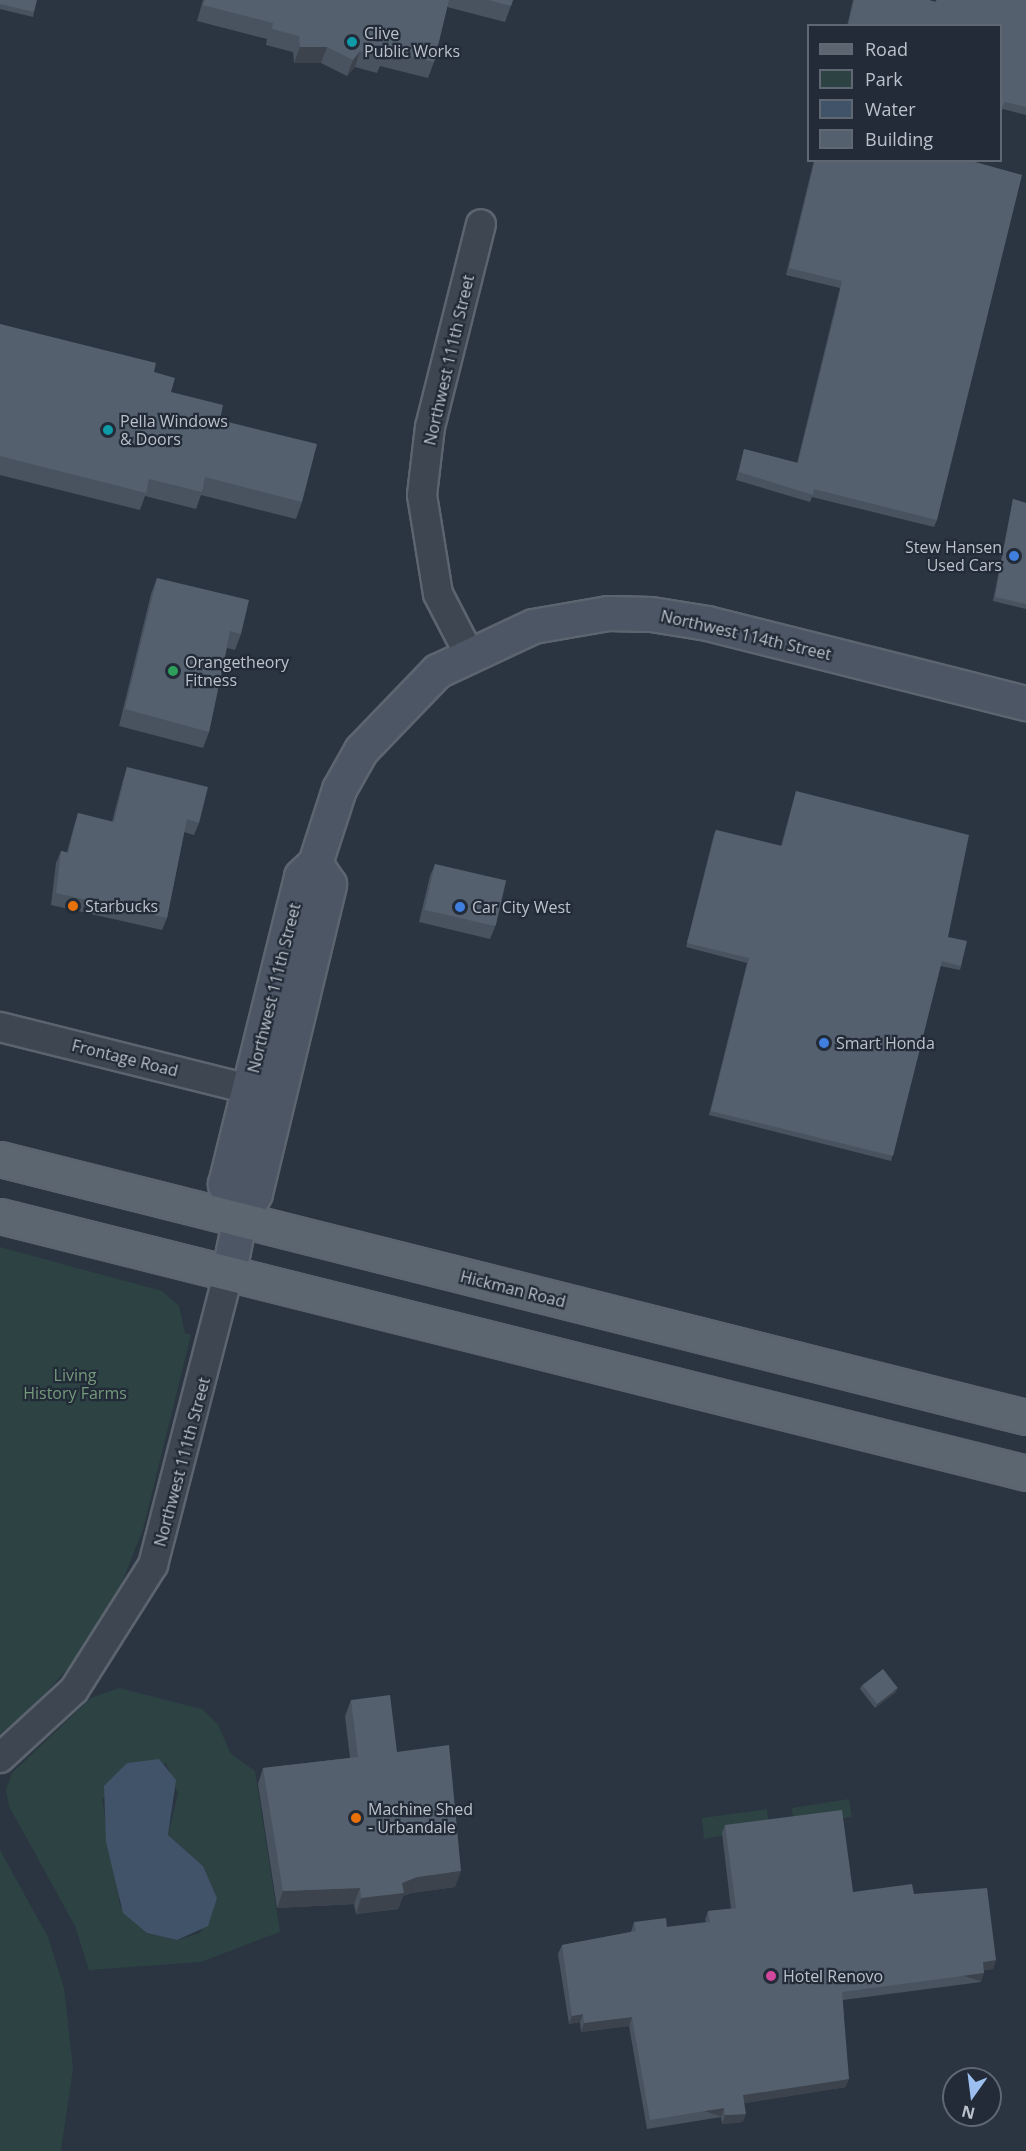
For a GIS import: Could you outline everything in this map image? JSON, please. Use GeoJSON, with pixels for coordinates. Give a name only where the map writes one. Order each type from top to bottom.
{"type":"FeatureCollection","features":[{"type":"Feature","properties":{"kind":"main road","name":"Hickman Road"},"geometry":{"type":"LineString","coordinates":[[0,1159],[239,1221],[1026,1417]]}},
{"type":"Feature","properties":{"kind":"main road"},"geometry":{"type":"LineString","coordinates":[[0,1216],[229,1271],[1026,1473]]}},
{"type":"Feature","properties":{"kind":"street","name":"Northwest 111th Street"},"geometry":{"type":"LineString","coordinates":[[239,1221],[225,1184],[301,876],[315,863],[339,789],[361,750],[404,700],[468,652],[438,594],[427,552],[422,495],[430,427],[481,224]]}},
{"type":"Feature","properties":{"kind":"street","name":"Northwest 114th Street"},"geometry":{"type":"LineString","coordinates":[[468,652],[569,617],[651,614],[707,623],[1026,703]]}},
{"type":"Feature","properties":{"kind":"street","name":"Northwest 111th Street"},"geometry":{"type":"LineString","coordinates":[[0,1758],[74,1690],[153,1565],[229,1271],[239,1221],[255,1193],[328,884],[315,863]]}},
{"type":"Feature","properties":{"kind":"street","name":"Frontage Road"},"geometry":{"type":"LineString","coordinates":[[0,1027],[249,1089]]}},
{"type":"Feature","properties":{"kind":"green space","name":"Living History Farms"},"geometry":{"type":"Polygon","coordinates":[[[0,1247],[162,1291],[179,1306],[185,1333],[191,1335],[143,1529],[120,1588],[78,1657],[37,1703],[0,1734],[0,1247]]]}},
{"type":"Feature","properties":{"kind":"green space"},"geometry":{"type":"Polygon","coordinates":[[[119,1688],[202,1709],[218,1725],[231,1754],[255,1771],[280,1932],[201,1962],[89,1970],[75,1926],[9,1806],[6,1790],[12,1773],[91,1698],[119,1688]],[[166,1763],[102,1799],[120,1906],[147,1933],[177,1940],[200,1933],[217,1898],[203,1866],[168,1835],[178,1794],[166,1763]]]}},
{"type":"Feature","properties":{"kind":"green space"},"geometry":{"type":"Polygon","coordinates":[[[849,1799],[852,1817],[795,1826],[792,1808],[849,1799]]]}},
{"type":"Feature","properties":{"kind":"green space"},"geometry":{"type":"Polygon","coordinates":[[[767,1809],[769,1827],[704,1839],[702,1818],[767,1809]]]}},
{"type":"Feature","properties":{"kind":"green space"},"geometry":{"type":"Polygon","coordinates":[[[0,1850],[48,1937],[64,1988],[73,2068],[61,2151],[0,2151],[0,1850]]]}},
{"type":"Feature","properties":{"kind":"water"},"geometry":{"type":"Polygon","coordinates":[[[159,1759],[176,1780],[168,1835],[203,1866],[217,1898],[208,1926],[177,1940],[147,1933],[123,1913],[106,1842],[104,1786],[127,1763],[159,1759]]]}},
{"type":"Feature","properties":{"kind":"building"},"geometry":{"type":"Polygon","coordinates":[[[0,0],[37,0],[34,12],[0,4],[0,0]]]}},
{"type":"Feature","properties":{"kind":"building","name":"Clive Public Works"},"geometry":{"type":"Polygon","coordinates":[[[205,0],[449,0],[434,62],[385,50],[383,57],[360,51],[353,60],[327,47],[300,47],[299,36],[272,29],[273,23],[203,5],[205,0]]]}},
{"type":"Feature","properties":{"kind":"building"},"geometry":{"type":"Polygon","coordinates":[[[488,0],[513,0],[511,6],[488,0]]]}},
{"type":"Feature","properties":{"kind":"building"},"geometry":{"type":"Polygon","coordinates":[[[854,0],[929,0],[936,2],[937,0],[1026,0],[1026,107],[1005,102],[1002,106],[1002,24],[848,24],[854,0]]]}},
{"type":"Feature","properties":{"kind":"building"},"geometry":{"type":"Polygon","coordinates":[[[815,162],[975,162],[1022,175],[937,520],[814,489],[813,495],[739,472],[744,449],[798,463],[837,305],[842,281],[789,268],[815,162]]]}},
{"type":"Feature","properties":{"kind":"building","name":"Pella Windows & Doors"},"geometry":{"type":"Polygon","coordinates":[[[0,324],[156,363],[154,372],[175,378],[171,392],[223,405],[220,420],[317,444],[302,502],[205,477],[202,492],[149,479],[146,493],[0,456],[0,324]]]}},
{"type":"Feature","properties":{"kind":"building","name":"Stew Hansen Used Cars"},"geometry":{"type":"Polygon","coordinates":[[[1013,499],[1026,503],[1026,604],[995,597],[1013,499]]]}},
{"type":"Feature","properties":{"kind":"building"},"geometry":{"type":"Polygon","coordinates":[[[157,578],[249,600],[241,634],[230,631],[209,732],[125,709],[157,578]]]}},
{"type":"Feature","properties":{"kind":"building"},"geometry":{"type":"Polygon","coordinates":[[[127,767],[208,787],[199,823],[187,819],[167,918],[56,893],[61,851],[68,853],[78,813],[114,822],[127,767]]]}},
{"type":"Feature","properties":{"kind":"building","name":"Smart Honda"},"geometry":{"type":"Polygon","coordinates":[[[796,791],[969,835],[948,937],[967,941],[961,966],[942,961],[893,1156],[711,1111],[749,958],[687,943],[716,830],[782,846],[796,791]]]}},
{"type":"Feature","properties":{"kind":"building","name":"Car City West"},"geometry":{"type":"Polygon","coordinates":[[[435,864],[506,880],[496,926],[424,910],[435,864]]]}},
{"type":"Feature","properties":{"kind":"building"},"geometry":{"type":"Polygon","coordinates":[[[883,1669],[898,1688],[877,1704],[863,1685],[883,1669]]]}},
{"type":"Feature","properties":{"kind":"building","name":"Machine Shed - Urbandale"},"geometry":{"type":"Polygon","coordinates":[[[390,1695],[397,1752],[449,1745],[461,1871],[417,1877],[402,1883],[404,1893],[361,1898],[360,1888],[283,1891],[263,1768],[358,1757],[351,1700],[390,1695]]]}},
{"type":"Feature","properties":{"kind":"building","name":"Hotel Renovo"},"geometry":{"type":"Polygon","coordinates":[[[842,1810],[853,1892],[912,1884],[914,1894],[987,1888],[996,1960],[983,1962],[984,1973],[842,1992],[849,2079],[743,2095],[746,2114],[725,2115],[724,2108],[650,2120],[632,2017],[584,2023],[583,2014],[572,2016],[562,1945],[636,1931],[634,1922],[666,1918],[667,1927],[710,1922],[708,1911],[736,1908],[725,1825],[842,1810]]]}},
{"type":"Feature","properties":{"kind":"place","name":"Clive Public Works"},"geometry":{"type":"Point","coordinates":[352,42]}},
{"type":"Feature","properties":{"kind":"place","name":"Pella Windows & Doors"},"geometry":{"type":"Point","coordinates":[108,430]}},
{"type":"Feature","properties":{"kind":"place","name":"Stew Hansen Used Cars"},"geometry":{"type":"Point","coordinates":[1014,556]}},
{"type":"Feature","properties":{"kind":"place","name":"Orangetheory Fitness"},"geometry":{"type":"Point","coordinates":[173,671]}},
{"type":"Feature","properties":{"kind":"place","name":"Starbucks"},"geometry":{"type":"Point","coordinates":[73,906]}},
{"type":"Feature","properties":{"kind":"place","name":"Car City West"},"geometry":{"type":"Point","coordinates":[460,907]}},
{"type":"Feature","properties":{"kind":"place","name":"Smart Honda"},"geometry":{"type":"Point","coordinates":[824,1043]}},
{"type":"Feature","properties":{"kind":"place","name":"Machine Shed - Urbandale"},"geometry":{"type":"Point","coordinates":[356,1818]}},
{"type":"Feature","properties":{"kind":"place","name":"Hotel Renovo"},"geometry":{"type":"Point","coordinates":[771,1976]}}]}
